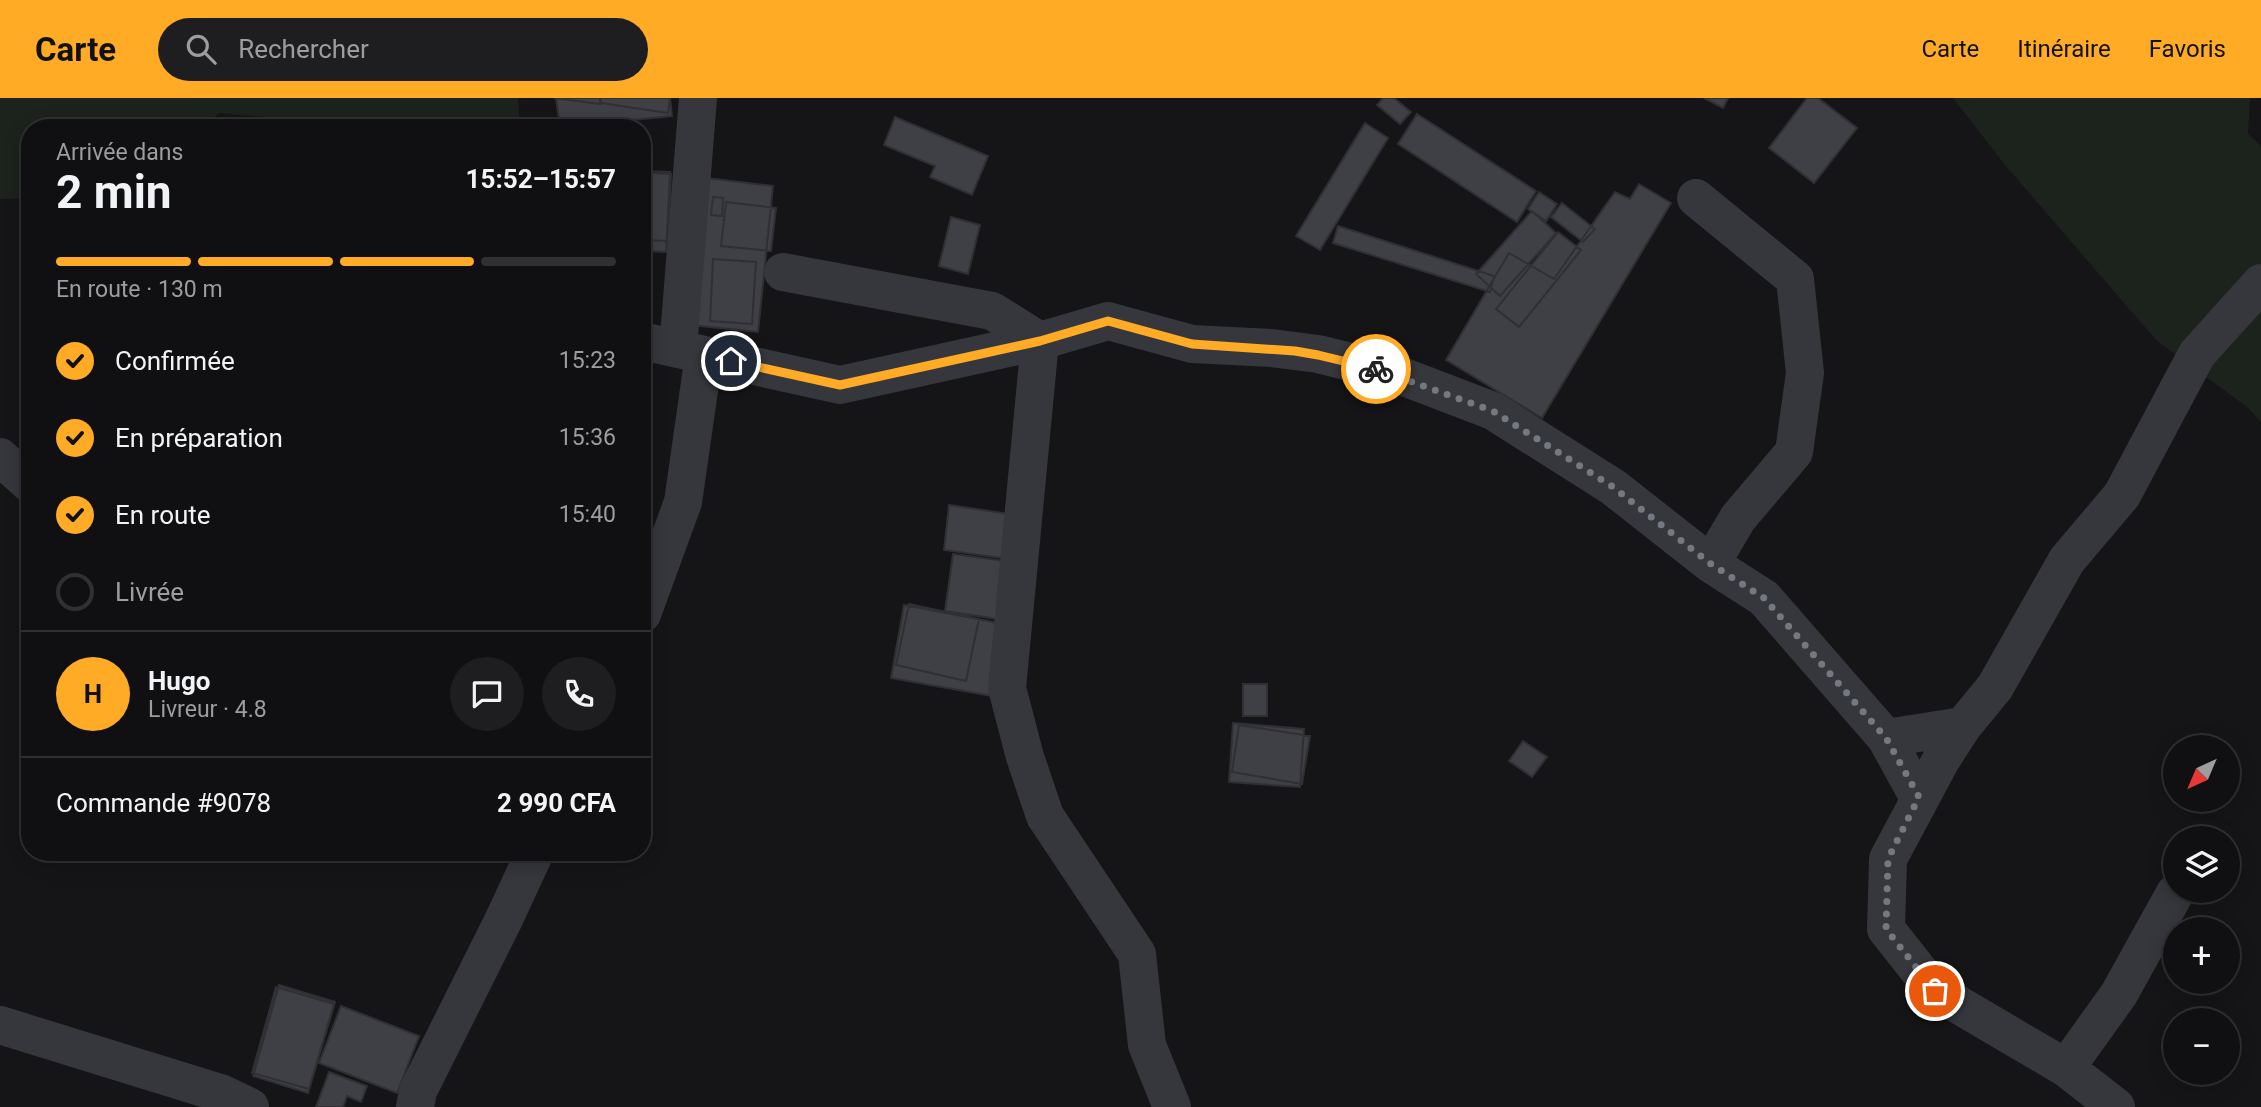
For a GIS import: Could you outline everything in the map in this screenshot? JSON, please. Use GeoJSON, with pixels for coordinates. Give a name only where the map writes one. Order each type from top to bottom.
{"type":"FeatureCollection","features":[{"type":"Feature","properties":{"kind":"street"},"geometry":{"type":"LineString","coordinates":[[651,589],[683,502],[675,348],[698,98]]}},
{"type":"Feature","properties":{"kind":"street"},"geometry":{"type":"LineString","coordinates":[[1696,198],[1795,279],[1805,373],[1794,452],[1738,518],[1711,564]]}},
{"type":"Feature","properties":{"kind":"street"},"geometry":{"type":"LineString","coordinates":[[783,272],[992,311],[1040,341]]}},
{"type":"Feature","properties":{"kind":"street"},"geometry":{"type":"LineString","coordinates":[[2116,1107],[2066,1069],[1935,991],[1886,929],[1888,859],[1919,797],[1963,726],[1996,687],[2067,560],[2122,495],[2197,354],[2261,283]]}},
{"type":"Feature","properties":{"kind":"street"},"geometry":{"type":"LineString","coordinates":[[675,348],[840,385],[1040,341],[1108,321],[1192,344],[1272,348],[1318,355],[1391,372],[1493,411],[1613,487],[1711,564],[1764,598],[1886,738],[1919,797]]}},
{"type":"Feature","properties":{"kind":"street"},"geometry":{"type":"LineString","coordinates":[[1040,341],[1007,688],[1025,757],[1045,816],[1137,954],[1147,1045],[1172,1107]]}},
{"type":"Feature","properties":{"kind":"street"},"geometry":{"type":"LineString","coordinates":[[0,457],[21,476]]}},
{"type":"Feature","properties":{"kind":"street"},"geometry":{"type":"LineString","coordinates":[[1886,738],[1963,726]]}},
{"type":"Feature","properties":{"kind":"street"},"geometry":{"type":"LineString","coordinates":[[415,1107],[418,1091],[531,861]]}},
{"type":"Feature","properties":{"kind":"street"},"geometry":{"type":"LineString","coordinates":[[2066,1069],[2119,994],[2169,903]]}},
{"type":"Feature","properties":{"kind":"street"},"geometry":{"type":"LineString","coordinates":[[0,1026],[223,1094],[250,1107]]}},
{"type":"Feature","properties":{"kind":"shaded area"},"geometry":{"type":"Polygon","coordinates":[[[0,98],[518,98],[519,119],[289,119],[219,113],[214,119],[21,119],[21,198],[0,199],[0,98]]]}},
{"type":"Feature","properties":{"kind":"shaded area"},"geometry":{"type":"Polygon","coordinates":[[[1953,98],[2250,98],[2248,134],[2261,146],[2261,422],[2247,407],[2156,340],[2005,165],[1953,98]]]}},
{"type":"Feature","properties":{"kind":"building"},"geometry":{"type":"Polygon","coordinates":[[[554,98],[600,98],[600,104],[554,98]]]}},
{"type":"Feature","properties":{"kind":"building"},"geometry":{"type":"Polygon","coordinates":[[[556,98],[670,98],[672,116],[641,119],[559,119],[556,98]]]}},
{"type":"Feature","properties":{"kind":"building"},"geometry":{"type":"Polygon","coordinates":[[[601,98],[670,98],[668,113],[601,103],[601,98]]]}},
{"type":"Feature","properties":{"kind":"building"},"geometry":{"type":"Polygon","coordinates":[[[1383,98],[1394,98],[1411,112],[1400,124],[1377,105],[1383,98]]]}},
{"type":"Feature","properties":{"kind":"building"},"geometry":{"type":"Polygon","coordinates":[[[1704,98],[1728,98],[1723,108],[1704,98]]]}},
{"type":"Feature","properties":{"kind":"building"},"geometry":{"type":"Polygon","coordinates":[[[1807,98],[1818,98],[1857,128],[1814,183],[1769,148],[1807,98]]]}},
{"type":"Feature","properties":{"kind":"building"},"geometry":{"type":"Polygon","coordinates":[[[1417,114],[1536,191],[1517,222],[1398,144],[1417,114]]]}},
{"type":"Feature","properties":{"kind":"building"},"geometry":{"type":"Polygon","coordinates":[[[895,117],[988,156],[972,195],[930,177],[935,166],[884,145],[895,117]]]}},
{"type":"Feature","properties":{"kind":"building"},"geometry":{"type":"Polygon","coordinates":[[[1365,123],[1388,138],[1320,250],[1296,236],[1365,123]]]}},
{"type":"Feature","properties":{"kind":"building"},"geometry":{"type":"Polygon","coordinates":[[[651,171],[670,172],[666,252],[651,251],[651,171]]]}},
{"type":"Feature","properties":{"kind":"building"},"geometry":{"type":"Polygon","coordinates":[[[651,173],[671,174],[668,241],[651,240],[651,173]]]}},
{"type":"Feature","properties":{"kind":"building"},"geometry":{"type":"Polygon","coordinates":[[[706,178],[773,186],[758,332],[691,325],[706,178]]]}},
{"type":"Feature","properties":{"kind":"building"},"geometry":{"type":"Polygon","coordinates":[[[1639,184],[1671,203],[1542,418],[1446,360],[1509,253],[1554,279],[1615,192],[1630,199],[1639,184]]]}},
{"type":"Feature","properties":{"kind":"building"},"geometry":{"type":"Polygon","coordinates":[[[1539,192],[1557,204],[1546,221],[1528,209],[1539,192]]]}},
{"type":"Feature","properties":{"kind":"building"},"geometry":{"type":"Polygon","coordinates":[[[713,197],[723,198],[722,216],[711,215],[713,197]]]}},
{"type":"Feature","properties":{"kind":"building"},"geometry":{"type":"Polygon","coordinates":[[[726,202],[776,208],[771,251],[721,246],[726,202]]]}},
{"type":"Feature","properties":{"kind":"building"},"geometry":{"type":"Polygon","coordinates":[[[1562,203],[1595,229],[1583,242],[1551,217],[1562,203]]]}},
{"type":"Feature","properties":{"kind":"building"},"geometry":{"type":"Polygon","coordinates":[[[1532,211],[1556,233],[1500,296],[1476,274],[1532,211]]]}},
{"type":"Feature","properties":{"kind":"building"},"geometry":{"type":"Polygon","coordinates":[[[951,217],[980,225],[968,274],[939,266],[951,217]]]}},
{"type":"Feature","properties":{"kind":"building"},"geometry":{"type":"Polygon","coordinates":[[[1338,226],[1494,276],[1490,292],[1333,243],[1338,226]]]}},
{"type":"Feature","properties":{"kind":"building"},"geometry":{"type":"Polygon","coordinates":[[[1558,232],[1581,250],[1519,327],[1496,309],[1558,232]]]}},
{"type":"Feature","properties":{"kind":"building"},"geometry":{"type":"Polygon","coordinates":[[[713,259],[756,262],[752,324],[710,321],[713,259]]]}},
{"type":"Feature","properties":{"kind":"building"},"geometry":{"type":"Polygon","coordinates":[[[949,505],[1036,518],[1030,562],[944,550],[949,505]]]}},
{"type":"Feature","properties":{"kind":"building"},"geometry":{"type":"Polygon","coordinates":[[[953,554],[1012,562],[1004,620],[945,611],[953,554]]]}},
{"type":"Feature","properties":{"kind":"building"},"geometry":{"type":"Polygon","coordinates":[[[909,604],[979,619],[966,681],[896,665],[909,604]]]}},
{"type":"Feature","properties":{"kind":"building"},"geometry":{"type":"Polygon","coordinates":[[[904,605],[1004,624],[992,696],[891,678],[904,605]]]}},
{"type":"Feature","properties":{"kind":"building"},"geometry":{"type":"Polygon","coordinates":[[[1243,684],[1267,684],[1267,716],[1243,716],[1243,684]]]}},
{"type":"Feature","properties":{"kind":"building"},"geometry":{"type":"Polygon","coordinates":[[[1233,723],[1304,729],[1300,787],[1229,782],[1233,723]]]}},
{"type":"Feature","properties":{"kind":"building"},"geometry":{"type":"Polygon","coordinates":[[[1239,725],[1310,736],[1302,784],[1232,772],[1239,725]]]}},
{"type":"Feature","properties":{"kind":"building"},"geometry":{"type":"Polygon","coordinates":[[[1523,741],[1547,757],[1532,777],[1509,761],[1523,741]]]}},
{"type":"Feature","properties":{"kind":"building"},"geometry":{"type":"Polygon","coordinates":[[[279,985],[335,1002],[308,1093],[253,1076],[279,985]]]}},
{"type":"Feature","properties":{"kind":"building"},"geometry":{"type":"Polygon","coordinates":[[[276,987],[334,1004],[309,1089],[252,1073],[276,987]]]}},
{"type":"Feature","properties":{"kind":"building"},"geometry":{"type":"Polygon","coordinates":[[[341,1006],[419,1036],[397,1093],[319,1063],[341,1006]]]}},
{"type":"Feature","properties":{"kind":"building"},"geometry":{"type":"Polygon","coordinates":[[[329,1072],[367,1086],[361,1102],[347,1096],[343,1107],[316,1107],[329,1072]]]}},
{"type":"Feature","properties":{"kind":"way so far"},"geometry":{"type":"LineString","coordinates":[[1376,369],[1391,372],[1493,411],[1613,487],[1711,564],[1764,598],[1886,738],[1919,797],[1888,859],[1886,929],[1935,991]]}},
{"type":"Feature","properties":{"kind":"route"},"geometry":{"type":"LineString","coordinates":[[731,361],[840,385],[1040,341],[1108,321],[1192,344],[1295,351],[1376,369]]}}]}
